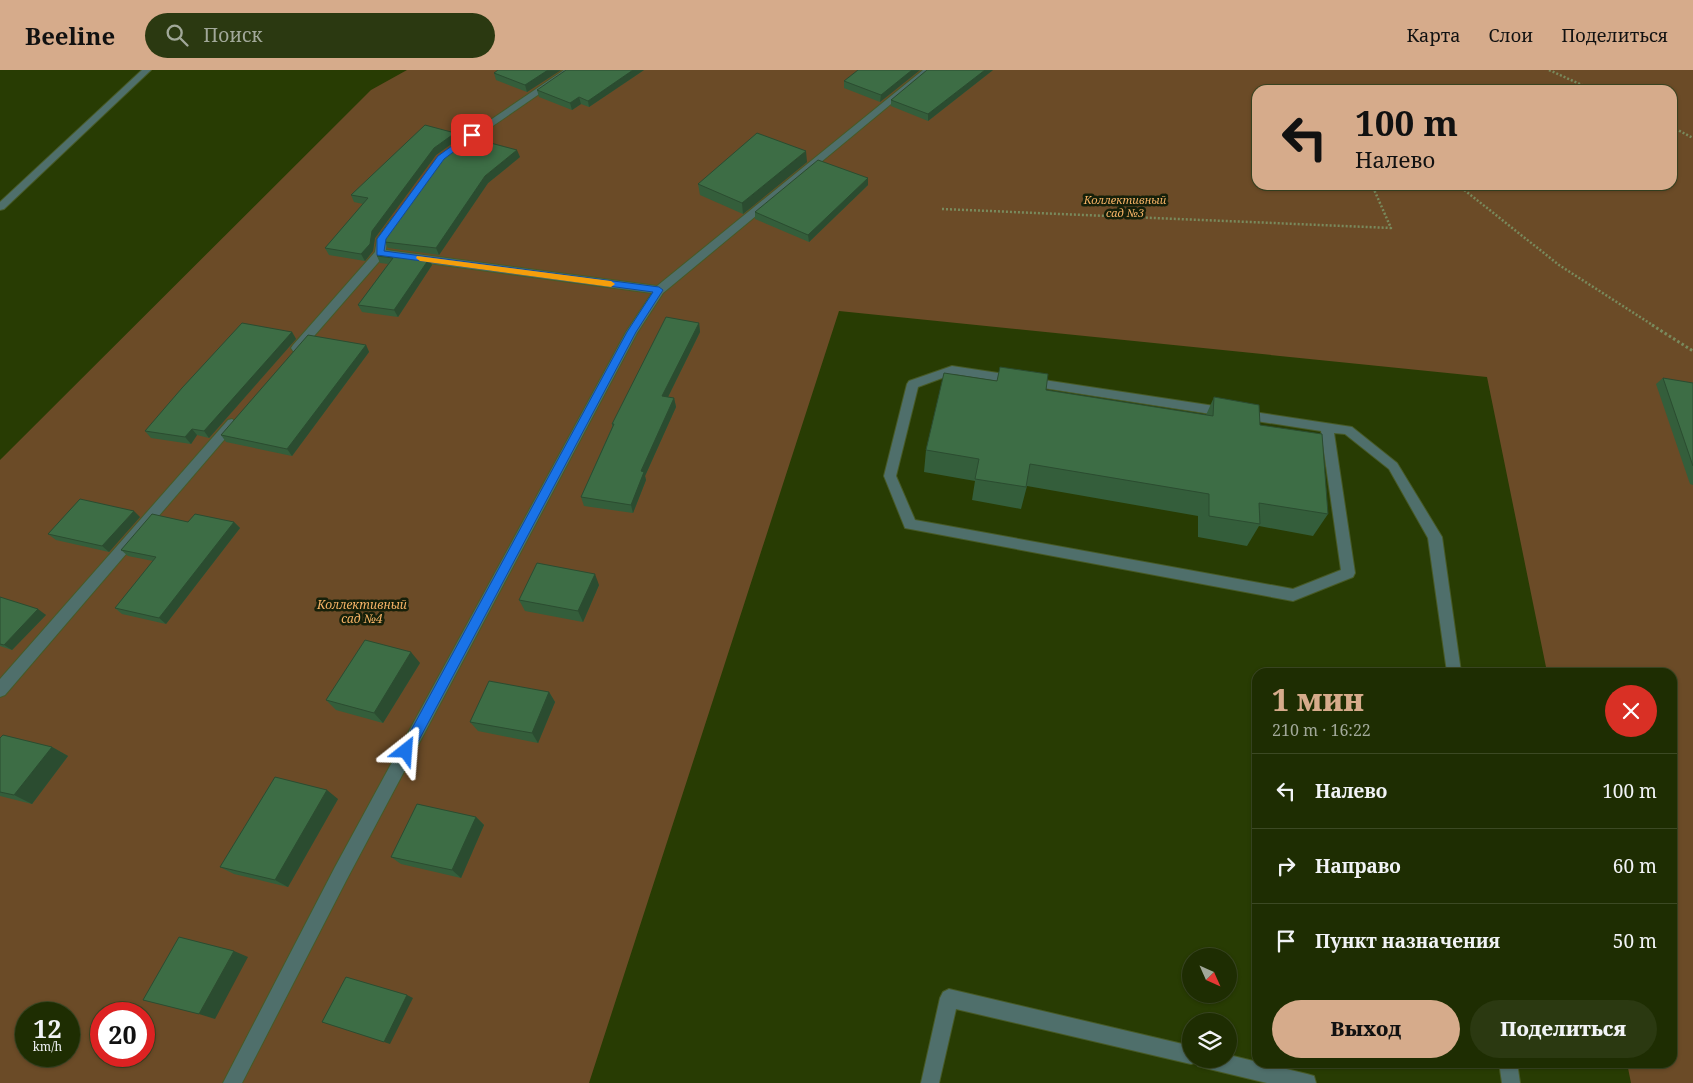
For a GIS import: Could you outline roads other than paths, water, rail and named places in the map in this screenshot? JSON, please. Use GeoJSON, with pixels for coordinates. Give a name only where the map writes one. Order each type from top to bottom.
{"type":"FeatureCollection","features":[{"type":"Feature","properties":{"kind":"lane"},"geometry":{"type":"LineString","coordinates":[[0,207],[147,70]]}},
{"type":"Feature","properties":{"kind":"lane"},"geometry":{"type":"LineString","coordinates":[[449,152],[504,112],[570,70]]}},
{"type":"Feature","properties":{"kind":"lane"},"geometry":{"type":"LineString","coordinates":[[232,1083],[345,865],[627,340],[659,290],[928,70]]}},
{"type":"Feature","properties":{"kind":"lane"},"geometry":{"type":"LineString","coordinates":[[288,358],[380,253],[382,239],[403,210]]}},
{"type":"Feature","properties":{"kind":"lane"},"geometry":{"type":"LineString","coordinates":[[380,253],[659,290]]}},
{"type":"Feature","properties":{"kind":"lane"},"geometry":{"type":"LineString","coordinates":[[1327,426],[1348,573],[1294,596],[910,524],[890,476],[913,384],[952,370],[1327,426],[1348,430],[1393,466],[1436,537],[1453,668]]}},
{"type":"Feature","properties":{"kind":"lane"},"geometry":{"type":"LineString","coordinates":[[0,690],[242,411]]}},
{"type":"Feature","properties":{"kind":"lane"},"geometry":{"type":"LineString","coordinates":[[930,1083],[949,998],[1182,1053]]}},
{"type":"Feature","properties":{"kind":"lane"},"geometry":{"type":"LineString","coordinates":[[1237,1067],[1307,1083]]}},
{"type":"Feature","properties":{"kind":"lane"},"geometry":{"type":"LineString","coordinates":[[1509,1068],[1511,1083]]}},
{"type":"Feature","properties":{"kind":"park label","name":"Коллективный сад №3"},"geometry":{"type":"Point","coordinates":[1125,205]}},
{"type":"Feature","properties":{"kind":"park label","name":"Коллективный сад №4"},"geometry":{"type":"Point","coordinates":[362,611]}}]}
